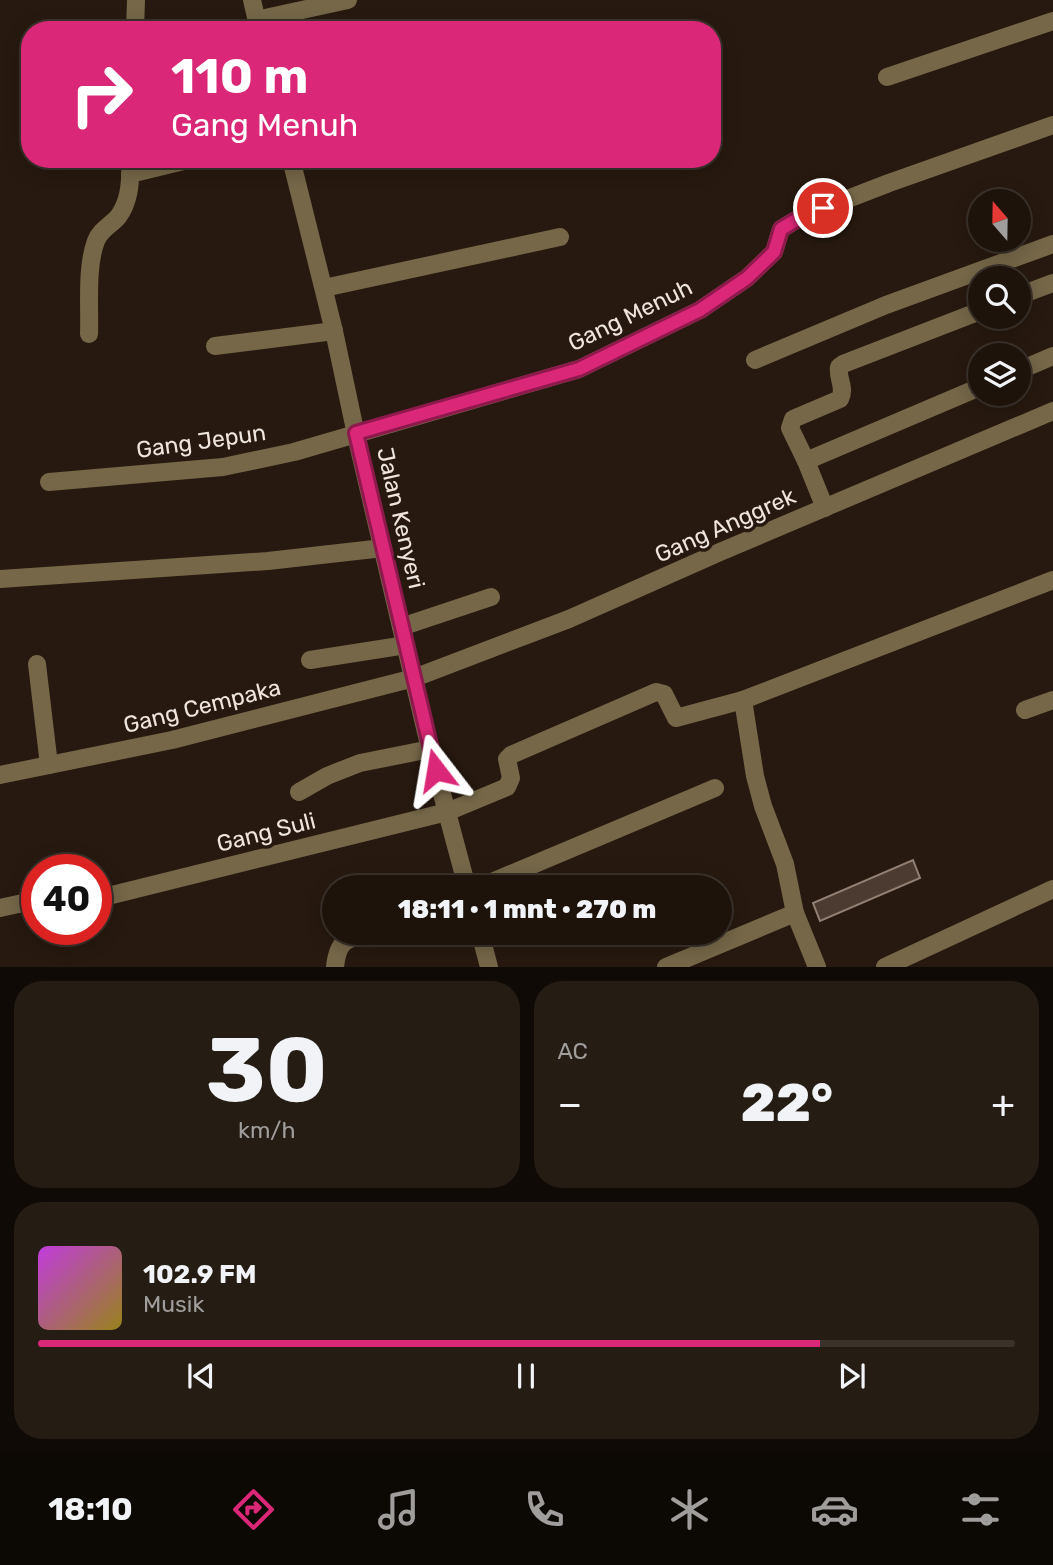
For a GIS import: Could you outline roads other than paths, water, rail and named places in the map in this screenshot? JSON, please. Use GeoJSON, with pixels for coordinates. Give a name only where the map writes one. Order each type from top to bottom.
{"type":"FeatureCollection","features":[{"type":"Feature","properties":{"kind":"street"},"geometry":{"type":"LineString","coordinates":[[135,21],[136,0]]}},
{"type":"Feature","properties":{"kind":"street"},"geometry":{"type":"LineString","coordinates":[[251,0],[256,21]]}},
{"type":"Feature","properties":{"kind":"street"},"geometry":{"type":"LineString","coordinates":[[272,21],[348,0]]}},
{"type":"Feature","properties":{"kind":"street"},"geometry":{"type":"LineString","coordinates":[[887,77],[1053,20]]}},
{"type":"Feature","properties":{"kind":"street","name":"Gang Menuh"},"geometry":{"type":"LineString","coordinates":[[356,433],[579,369],[700,310],[747,278],[774,252],[781,229],[801,217],[1053,125]]}},
{"type":"Feature","properties":{"kind":"street"},"geometry":{"type":"LineString","coordinates":[[89,334],[94,248],[97,238],[124,207],[130,189],[130,168]]}},
{"type":"Feature","properties":{"kind":"street","name":"Jalan Kenyeri"},"geometry":{"type":"LineString","coordinates":[[293,168],[324,288],[430,749],[464,875]]}},
{"type":"Feature","properties":{"kind":"street"},"geometry":{"type":"LineString","coordinates":[[324,288],[560,237]]}},
{"type":"Feature","properties":{"kind":"street"},"geometry":{"type":"LineString","coordinates":[[755,360],[886,305],[1053,244]]}},
{"type":"Feature","properties":{"kind":"street"},"geometry":{"type":"LineString","coordinates":[[1031,291],[1053,283]]}},
{"type":"Feature","properties":{"kind":"street"},"geometry":{"type":"LineString","coordinates":[[825,508],[790,428],[791,422],[796,417],[840,400],[843,388],[838,372],[843,364],[968,316]]}},
{"type":"Feature","properties":{"kind":"street"},"geometry":{"type":"LineString","coordinates":[[215,346],[334,331]]}},
{"type":"Feature","properties":{"kind":"street"},"geometry":{"type":"LineString","coordinates":[[1031,365],[1053,356]]}},
{"type":"Feature","properties":{"kind":"street"},"geometry":{"type":"LineString","coordinates":[[806,461],[968,392]]}},
{"type":"Feature","properties":{"kind":"street","name":"Gang Anggrek"},"geometry":{"type":"LineString","coordinates":[[414,678],[569,620],[1053,411]]}},
{"type":"Feature","properties":{"kind":"street","name":"Gang Jepun"},"geometry":{"type":"LineString","coordinates":[[49,482],[223,467],[294,452],[356,433]]}},
{"type":"Feature","properties":{"kind":"street"},"geometry":{"type":"LineString","coordinates":[[0,579],[268,561],[383,548]]}},
{"type":"Feature","properties":{"kind":"street"},"geometry":{"type":"LineString","coordinates":[[817,967],[795,913],[785,864],[763,806],[755,776],[743,700],[1053,580]]}},
{"type":"Feature","properties":{"kind":"street"},"geometry":{"type":"LineString","coordinates":[[401,627],[491,597]]}},
{"type":"Feature","properties":{"kind":"street"},"geometry":{"type":"LineString","coordinates":[[310,660],[406,645]]}},
{"type":"Feature","properties":{"kind":"street"},"geometry":{"type":"LineString","coordinates":[[37,664],[49,765]]}},
{"type":"Feature","properties":{"kind":"street","name":"Gang Cempaka"},"geometry":{"type":"LineString","coordinates":[[0,775],[172,740],[414,678]]}},
{"type":"Feature","properties":{"kind":"street","name":"Gang Suli"},"geometry":{"type":"LineString","coordinates":[[112,895],[447,812],[507,787],[511,778],[507,759],[511,755],[656,692],[664,694],[676,718],[743,700]]}},
{"type":"Feature","properties":{"kind":"street"},"geometry":{"type":"LineString","coordinates":[[1025,710],[1053,700]]}},
{"type":"Feature","properties":{"kind":"street"},"geometry":{"type":"LineString","coordinates":[[299,792],[327,776],[360,763],[430,749]]}},
{"type":"Feature","properties":{"kind":"street"},"geometry":{"type":"LineString","coordinates":[[508,875],[715,788]]}},
{"type":"Feature","properties":{"kind":"street"},"geometry":{"type":"LineString","coordinates":[[885,967],[1053,889]]}},
{"type":"Feature","properties":{"kind":"street"},"geometry":{"type":"LineString","coordinates":[[0,908],[21,903]]}},
{"type":"Feature","properties":{"kind":"street"},"geometry":{"type":"LineString","coordinates":[[666,967],[795,913]]}},
{"type":"Feature","properties":{"kind":"street"},"geometry":{"type":"LineString","coordinates":[[335,966],[336,953],[341,945]]}},
{"type":"Feature","properties":{"kind":"street"},"geometry":{"type":"LineString","coordinates":[[483,945],[489,967]]}}]}
